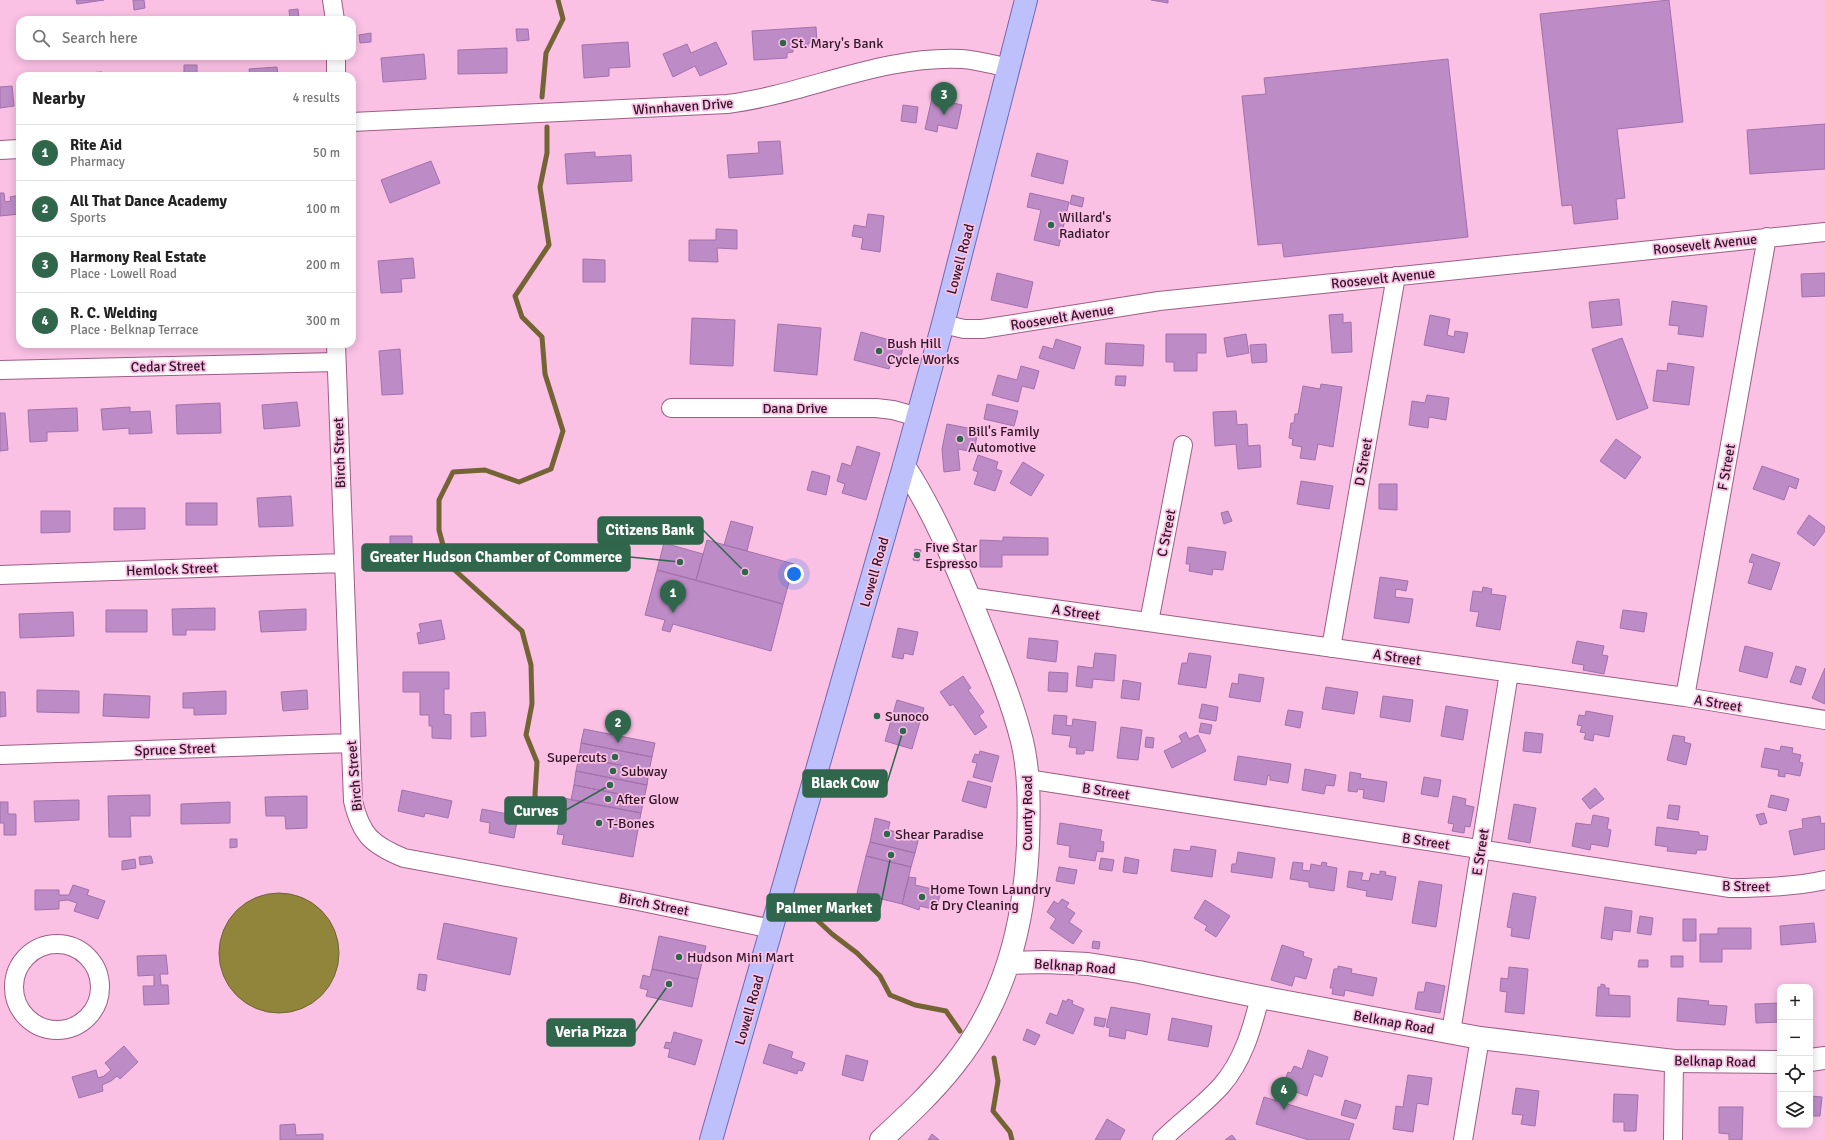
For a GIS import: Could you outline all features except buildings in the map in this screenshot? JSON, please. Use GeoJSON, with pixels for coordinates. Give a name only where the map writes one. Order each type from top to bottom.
{"type":"FeatureCollection","features":[{"type":"Feature","properties":{"kind":"main road","name":"Lowell Road"},"geometry":{"type":"LineString","coordinates":[[712,1140],[918,417],[1026,0]]}},
{"type":"Feature","properties":{"kind":"street"},"geometry":{"type":"LineString","coordinates":[[332,0],[334,16]]}},
{"type":"Feature","properties":{"kind":"street"},"geometry":{"type":"LineString","coordinates":[[336,60],[336,72]]}},
{"type":"Feature","properties":{"kind":"street","name":"Winnhaven Drive"},"geometry":{"type":"LineString","coordinates":[[356,122],[727,104],[781,94],[898,63],[923,60],[963,60],[1009,68]]}},
{"type":"Feature","properties":{"kind":"street"},"geometry":{"type":"LineString","coordinates":[[0,150],[16,149]]}},
{"type":"Feature","properties":{"kind":"street","name":"Roosevelt Avenue"},"geometry":{"type":"LineString","coordinates":[[943,324],[964,329],[982,329],[1159,301],[1825,232]]}},
{"type":"Feature","properties":{"kind":"street","name":"F Street"},"geometry":{"type":"LineString","coordinates":[[1685,697],[1767,237]]}},
{"type":"Feature","properties":{"kind":"street","name":"D Street"},"geometry":{"type":"LineString","coordinates":[[1331,648],[1396,276]]}},
{"type":"Feature","properties":{"kind":"street","name":"Birch Street"},"geometry":{"type":"LineString","coordinates":[[336,348],[353,801],[358,821],[370,838],[386,850],[404,858],[638,901],[772,929]]}},
{"type":"Feature","properties":{"kind":"street","name":"Cedar Street"},"geometry":{"type":"LineString","coordinates":[[0,370],[336,362]]}},
{"type":"Feature","properties":{"kind":"street","name":"Dana Drive"},"geometry":{"type":"LineString","coordinates":[[671,408],[876,408],[893,410],[918,417]]}},
{"type":"Feature","properties":{"kind":"street","name":"C Street"},"geometry":{"type":"LineString","coordinates":[[1149,622],[1183,445]]}},
{"type":"Feature","properties":{"kind":"street","name":"County Road"},"geometry":{"type":"LineString","coordinates":[[881,1140],[910,1113],[955,1064],[977,1033],[1010,963],[1023,902],[1026,877],[1028,823],[1027,779],[1022,742],[1011,701],[969,597],[935,522],[917,486],[904,466]]}},
{"type":"Feature","properties":{"kind":"street","name":"Hemlock Street"},"geometry":{"type":"LineString","coordinates":[[0,575],[343,563]]}},
{"type":"Feature","properties":{"kind":"street","name":"A Street"},"geometry":{"type":"LineString","coordinates":[[969,597],[1685,697],[1825,720]]}},
{"type":"Feature","properties":{"kind":"street","name":"E Street"},"geometry":{"type":"LineString","coordinates":[[1451,1032],[1509,673]]}},
{"type":"Feature","properties":{"kind":"street","name":"Spruce Street"},"geometry":{"type":"LineString","coordinates":[[0,755],[350,744]]}},
{"type":"Feature","properties":{"kind":"street","name":"B Street"},"geometry":{"type":"LineString","coordinates":[[1027,779],[1730,888],[1767,888],[1805,884],[1825,880]]}},
{"type":"Feature","properties":{"kind":"street"},"geometry":{"type":"LineString","coordinates":[[60,944],[69,946],[85,954],[96,969],[100,987],[97,1005],[86,1019],[71,1028],[54,1030],[37,1026],[23,1014],[15,998],[7,990],[26,956],[42,946],[60,944]]}},
{"type":"Feature","properties":{"kind":"street","name":"Belknap Road"},"geometry":{"type":"LineString","coordinates":[[1010,963],[1045,962],[1088,964],[1139,972],[1260,998],[1480,1038],[1674,1061],[1777,1062]]}},
{"type":"Feature","properties":{"kind":"street"},"geometry":{"type":"LineString","coordinates":[[1162,1140],[1221,1086],[1245,1047],[1253,1026],[1260,998]]}},
{"type":"Feature","properties":{"kind":"street"},"geometry":{"type":"LineString","coordinates":[[1464,1140],[1480,1038]]}},
{"type":"Feature","properties":{"kind":"street"},"geometry":{"type":"LineString","coordinates":[[1813,1060],[1825,1058]]}},
{"type":"Feature","properties":{"kind":"street"},"geometry":{"type":"LineString","coordinates":[[1673,1140],[1674,1061]]}},
{"type":"Feature","properties":{"kind":"shaded area"},"geometry":{"type":"Polygon","coordinates":[[[279,893],[302,898],[312,903],[321,911],[329,920],[334,930],[339,953],[334,976],[329,986],[321,995],[312,1003],[302,1008],[279,1013],[256,1008],[246,1003],[237,995],[229,986],[224,976],[219,953],[224,930],[229,920],[237,911],[246,903],[256,898],[279,893]]]}},
{"type":"Feature","properties":{"kind":"waterway"},"geometry":{"type":"LineString","coordinates":[[542,97],[546,53],[563,19],[558,0]]}},
{"type":"Feature","properties":{"kind":"waterway"},"geometry":{"type":"LineString","coordinates":[[543,818],[537,810],[535,795],[537,762],[526,735],[532,704],[531,665],[522,631],[448,564],[439,530],[439,500],[453,472],[485,470],[519,482],[551,469],[563,431],[545,374],[542,337],[522,317],[515,296],[549,245],[540,187],[547,153],[547,127]]}},
{"type":"Feature","properties":{"kind":"waterway"},"geometry":{"type":"LineString","coordinates":[[799,903],[832,934],[857,953],[880,976],[890,995],[915,1005],[946,1011],[960,1031]]}},
{"type":"Feature","properties":{"kind":"waterway"},"geometry":{"type":"LineString","coordinates":[[994,1058],[998,1081],[993,1111],[1010,1132],[1012,1140]]}},
{"type":"Feature","properties":{"kind":"place","name":"St. Mary's Bank"},"geometry":{"type":"Point","coordinates":[783,43]}},
{"type":"Feature","properties":{"kind":"place","name":"Harmony Real Estate"},"geometry":{"type":"Point","coordinates":[944,115]}},
{"type":"Feature","properties":{"kind":"place","name":"Willard's Radiator"},"geometry":{"type":"Point","coordinates":[1051,225]}},
{"type":"Feature","properties":{"kind":"place","name":"Bush Hill Cycle Works"},"geometry":{"type":"Point","coordinates":[879,351]}},
{"type":"Feature","properties":{"kind":"place","name":"Bill's Family Automotive"},"geometry":{"type":"Point","coordinates":[960,439]}},
{"type":"Feature","properties":{"kind":"place","name":"Five Star Espresso"},"geometry":{"type":"Point","coordinates":[917,555]}},
{"type":"Feature","properties":{"kind":"place","name":"Greater Hudson Chamber of Commerce"},"geometry":{"type":"Point","coordinates":[680,562]}},
{"type":"Feature","properties":{"kind":"place","name":"Citizens Bank"},"geometry":{"type":"Point","coordinates":[745,572]}},
{"type":"Feature","properties":{"kind":"place","name":"Rite Aid"},"geometry":{"type":"Point","coordinates":[673,613]}},
{"type":"Feature","properties":{"kind":"place","name":"Sunoco"},"geometry":{"type":"Point","coordinates":[877,716]}},
{"type":"Feature","properties":{"kind":"place","name":"Black Cow"},"geometry":{"type":"Point","coordinates":[903,731]}},
{"type":"Feature","properties":{"kind":"place","name":"All That Dance Academy"},"geometry":{"type":"Point","coordinates":[618,743]}},
{"type":"Feature","properties":{"kind":"place","name":"Supercuts"},"geometry":{"type":"Point","coordinates":[615,757]}},
{"type":"Feature","properties":{"kind":"place","name":"Subway"},"geometry":{"type":"Point","coordinates":[613,771]}},
{"type":"Feature","properties":{"kind":"place","name":"Curves"},"geometry":{"type":"Point","coordinates":[610,785]}},
{"type":"Feature","properties":{"kind":"place","name":"After Glow"},"geometry":{"type":"Point","coordinates":[608,799]}},
{"type":"Feature","properties":{"kind":"place","name":"T-Bones"},"geometry":{"type":"Point","coordinates":[599,823]}},
{"type":"Feature","properties":{"kind":"place","name":"Shear Paradise"},"geometry":{"type":"Point","coordinates":[887,834]}},
{"type":"Feature","properties":{"kind":"place","name":"Palmer Market"},"geometry":{"type":"Point","coordinates":[891,855]}},
{"type":"Feature","properties":{"kind":"place","name":"Home Town Laundry & Dry Cleaning"},"geometry":{"type":"Point","coordinates":[922,897]}},
{"type":"Feature","properties":{"kind":"place","name":"Hudson Mini Mart"},"geometry":{"type":"Point","coordinates":[679,957]}},
{"type":"Feature","properties":{"kind":"place","name":"Veria Pizza"},"geometry":{"type":"Point","coordinates":[669,984]}},
{"type":"Feature","properties":{"kind":"place","name":"R. C. Welding"},"geometry":{"type":"Point","coordinates":[1284,1110]}}]}
